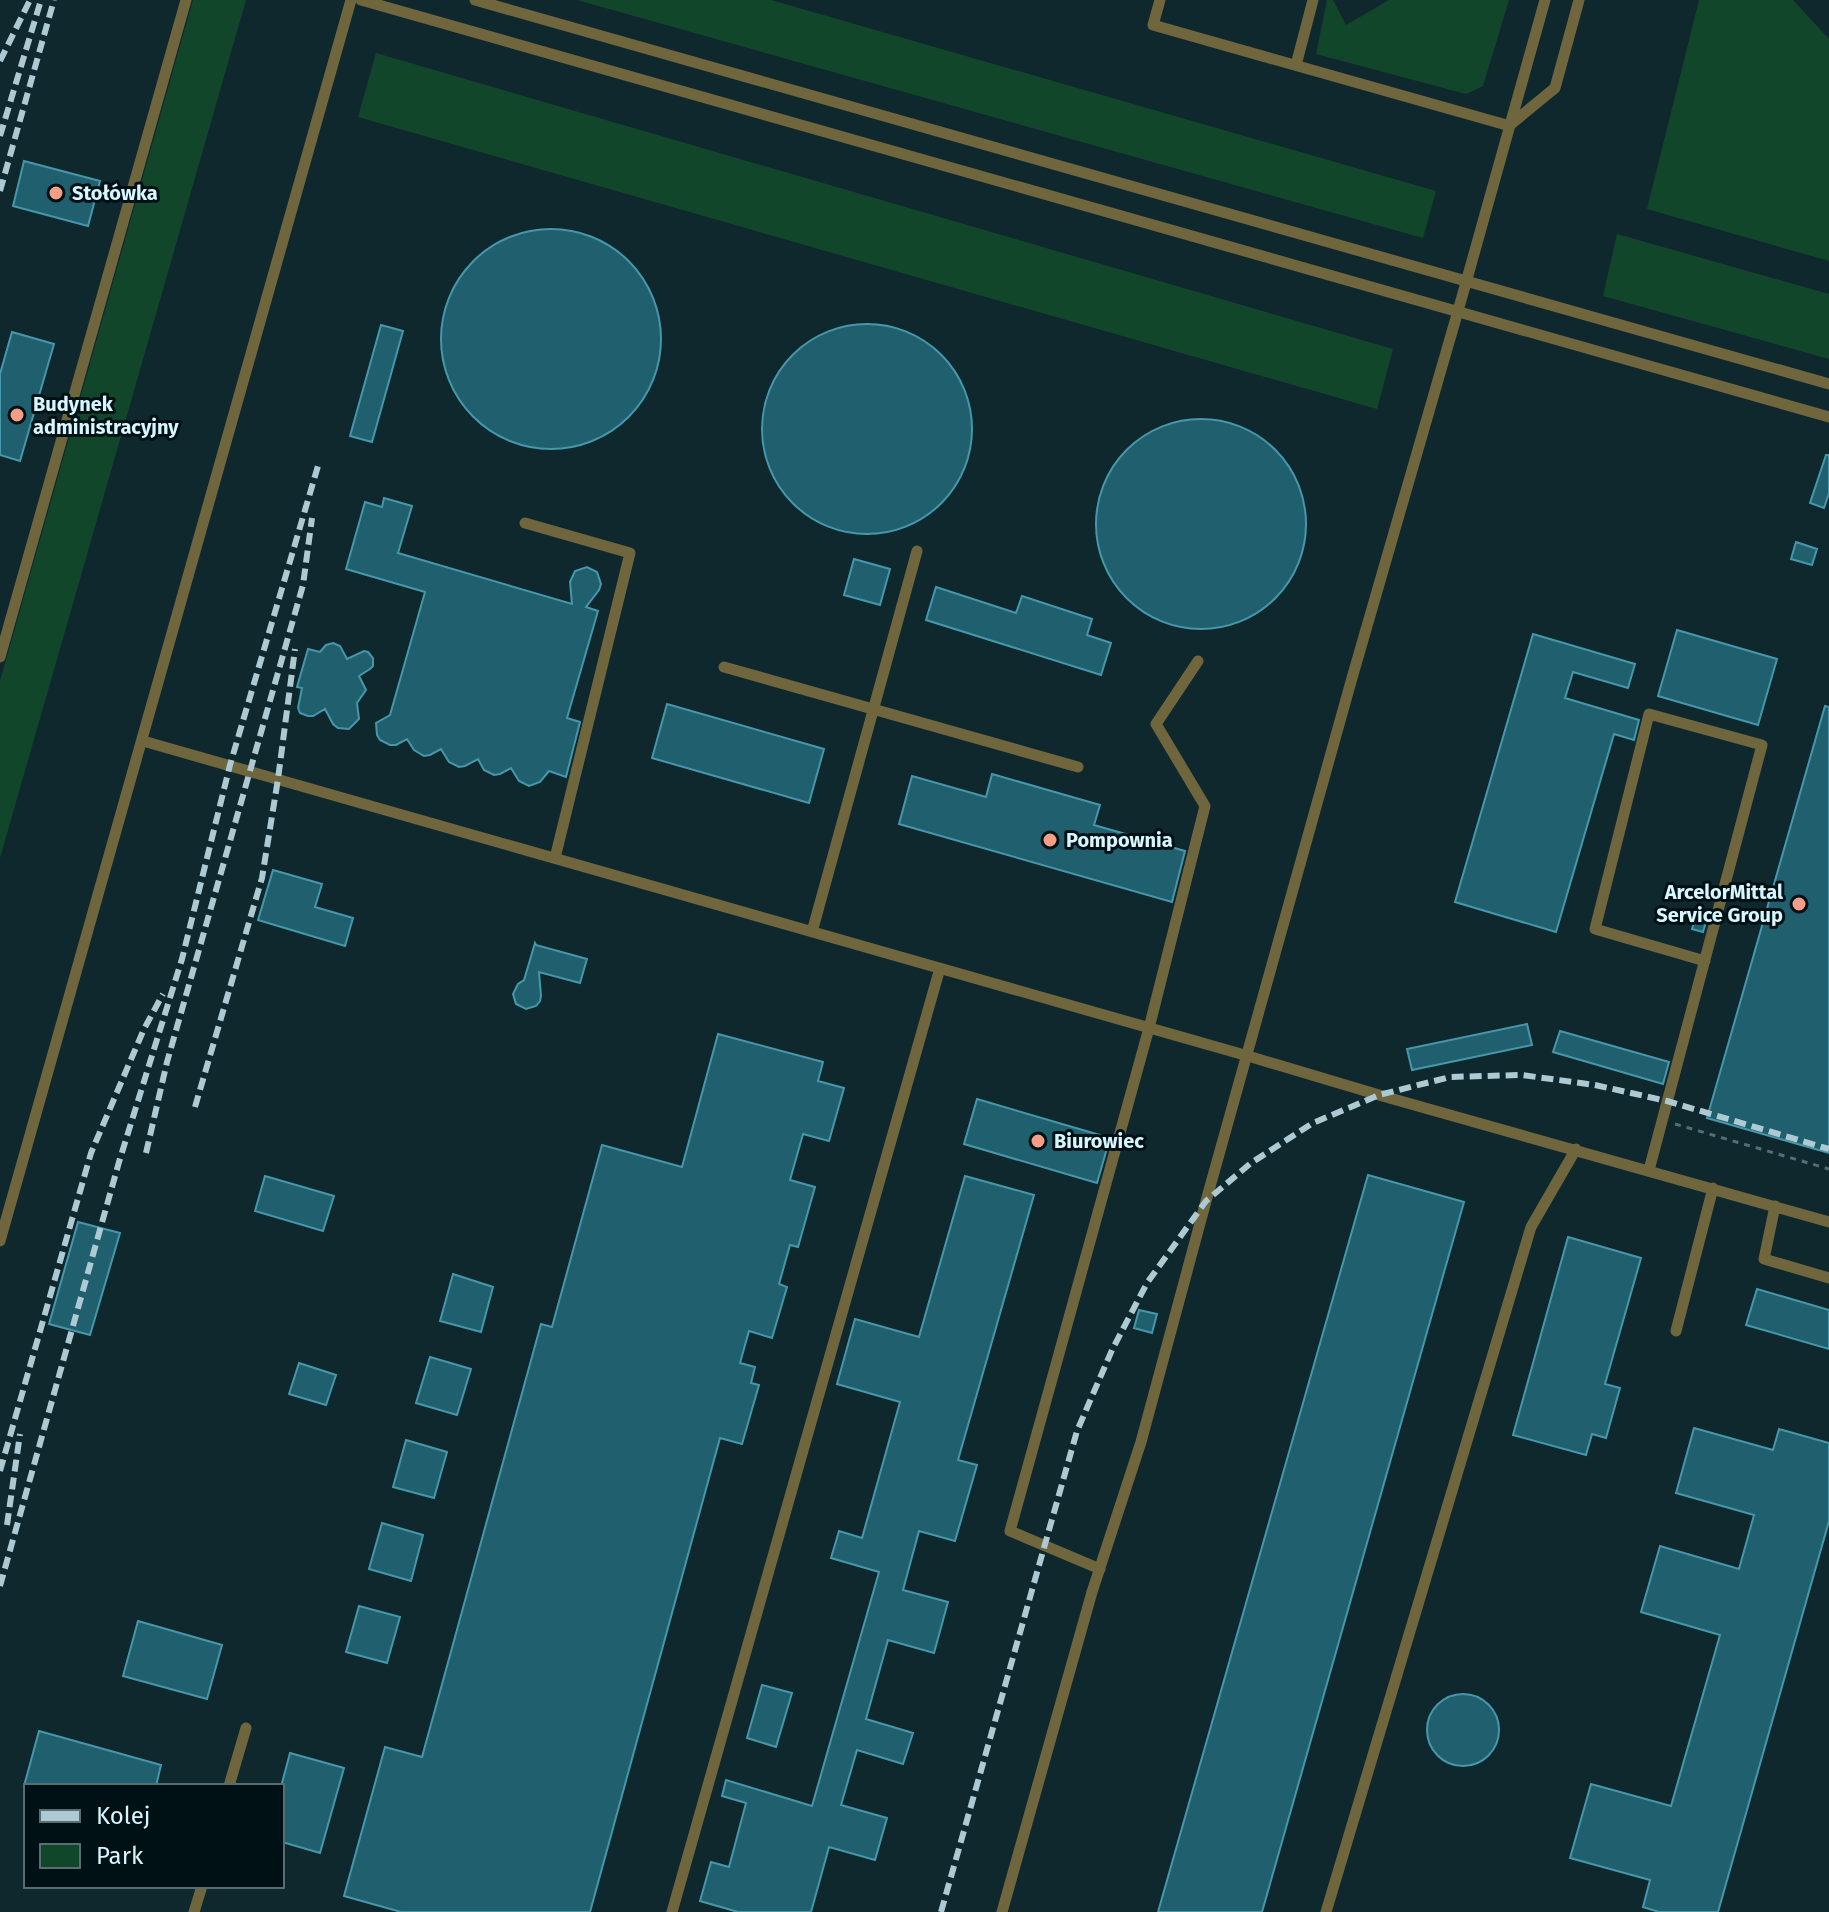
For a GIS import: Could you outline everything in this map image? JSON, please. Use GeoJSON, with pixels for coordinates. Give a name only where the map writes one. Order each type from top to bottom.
{"type":"FeatureCollection","features":[{"type":"Feature","properties":{"kind":"lane"},"geometry":{"type":"LineString","coordinates":[[0,657],[186,0]]}},
{"type":"Feature","properties":{"kind":"lane"},"geometry":{"type":"LineString","coordinates":[[0,1241],[351,0]]}},
{"type":"Feature","properties":{"kind":"lane"},"geometry":{"type":"LineString","coordinates":[[361,0],[1829,417]]}},
{"type":"Feature","properties":{"kind":"lane"},"geometry":{"type":"LineString","coordinates":[[475,0],[1829,384]]}},
{"type":"Feature","properties":{"kind":"lane"},"geometry":{"type":"LineString","coordinates":[[1160,0],[1153,25],[1510,126]]}},
{"type":"Feature","properties":{"kind":"lane"},"geometry":{"type":"LineString","coordinates":[[1296,65],[1313,0]]}},
{"type":"Feature","properties":{"kind":"lane"},"geometry":{"type":"LineString","coordinates":[[1002,1912],[1100,1569],[1141,1442],[1352,678],[1545,0]]}},
{"type":"Feature","properties":{"kind":"lane"},"geometry":{"type":"LineString","coordinates":[[1510,126],[1555,88],[1579,0]]}},
{"type":"Feature","properties":{"kind":"lane"},"geometry":{"type":"LineString","coordinates":[[525,523],[630,553],[555,858]]}},
{"type":"Feature","properties":{"kind":"lane"},"geometry":{"type":"LineString","coordinates":[[812,932],[917,551]]}},
{"type":"Feature","properties":{"kind":"lane"},"geometry":{"type":"LineString","coordinates":[[1100,1569],[1010,1531],[1149,1028],[1205,806],[1156,724],[1198,661]]}},
{"type":"Feature","properties":{"kind":"lane"},"geometry":{"type":"LineString","coordinates":[[724,667],[1078,767]]}},
{"type":"Feature","properties":{"kind":"lane"},"geometry":{"type":"LineString","coordinates":[[1649,1170],[1705,961],[1762,745],[1649,714],[1595,929],[1705,961]]}},
{"type":"Feature","properties":{"kind":"lane"},"geometry":{"type":"LineString","coordinates":[[143,741],[1829,1222]]}},
{"type":"Feature","properties":{"kind":"lane"},"geometry":{"type":"LineString","coordinates":[[672,1912],[940,968]]}},
{"type":"Feature","properties":{"kind":"lane"},"geometry":{"type":"LineString","coordinates":[[1326,1912],[1531,1227],[1576,1149]]}},
{"type":"Feature","properties":{"kind":"lane"},"geometry":{"type":"LineString","coordinates":[[1676,1331],[1713,1188]]}},
{"type":"Feature","properties":{"kind":"lane"},"geometry":{"type":"LineString","coordinates":[[1775,1206],[1764,1259],[1829,1278]]}},
{"type":"Feature","properties":{"kind":"lane"},"geometry":{"type":"LineString","coordinates":[[230,1784],[246,1728]]}},
{"type":"Feature","properties":{"kind":"lane"},"geometry":{"type":"LineString","coordinates":[[194,1912],[201,1888]]}},
{"type":"Feature","properties":{"kind":"path"},"geometry":{"type":"LineString","coordinates":[[1662,1120],[1829,1169]]}},
{"type":"Feature","properties":{"kind":"green space"},"geometry":{"type":"Polygon","coordinates":[[[193,0],[246,0],[0,858],[0,681],[193,0]]]}},
{"type":"Feature","properties":{"kind":"green space"},"geometry":{"type":"Polygon","coordinates":[[[577,0],[771,0],[1436,191],[1423,238],[577,0]]]}},
{"type":"Feature","properties":{"kind":"green space"},"geometry":{"type":"Polygon","coordinates":[[[1327,0],[1333,0],[1346,25],[1389,0],[1509,0],[1483,86],[1466,94],[1316,54],[1327,0]]]}},
{"type":"Feature","properties":{"kind":"green space"},"geometry":{"type":"Polygon","coordinates":[[[1699,0],[1793,0],[1829,39],[1829,261],[1647,209],[1699,0]]]}},
{"type":"Feature","properties":{"kind":"green space"},"geometry":{"type":"Polygon","coordinates":[[[376,53],[1393,349],[1377,409],[358,117],[376,53]]]}},
{"type":"Feature","properties":{"kind":"green space"},"geometry":{"type":"Polygon","coordinates":[[[1617,234],[1829,294],[1829,359],[1603,296],[1617,234]]]}},
{"type":"Feature","properties":{"kind":"building","name":"Stołówka"},"geometry":{"type":"Polygon","coordinates":[[[24,161],[100,181],[88,226],[13,206],[24,161]]]}},
{"type":"Feature","properties":{"kind":"building"},"geometry":{"type":"Polygon","coordinates":[[[551,229],[593,237],[629,261],[653,297],[661,339],[653,381],[629,417],[593,441],[551,449],[509,441],[473,417],[449,381],[441,339],[449,297],[473,261],[509,237],[551,229]]]}},
{"type":"Feature","properties":{"kind":"building"},"geometry":{"type":"Polygon","coordinates":[[[867,324],[907,332],[941,355],[964,389],[972,429],[964,469],[941,503],[907,526],[867,534],[827,526],[793,503],[770,469],[762,429],[770,389],[793,355],[827,332],[867,324]]]}},
{"type":"Feature","properties":{"kind":"building"},"geometry":{"type":"Polygon","coordinates":[[[381,325],[403,331],[372,442],[350,436],[381,325]]]}},
{"type":"Feature","properties":{"kind":"building","name":"Budynek administracyjny"},"geometry":{"type":"Polygon","coordinates":[[[12,332],[54,344],[20,461],[0,455],[0,374],[12,332]]]}},
{"type":"Feature","properties":{"kind":"building"},"geometry":{"type":"Polygon","coordinates":[[[1201,419],[1241,427],[1259,436],[1275,450],[1289,466],[1298,484],[1306,524],[1298,564],[1289,582],[1275,598],[1259,612],[1241,621],[1201,629],[1161,621],[1143,612],[1127,598],[1113,582],[1104,564],[1096,524],[1104,484],[1113,466],[1127,450],[1143,436],[1161,427],[1201,419]]]}},
{"type":"Feature","properties":{"kind":"building"},"geometry":{"type":"Polygon","coordinates":[[[1826,455],[1829,455],[1829,493],[1824,508],[1810,503],[1826,455]]]}},
{"type":"Feature","properties":{"kind":"building"},"geometry":{"type":"Polygon","coordinates":[[[384,498],[412,506],[398,553],[572,604],[570,582],[575,571],[587,567],[597,572],[601,584],[586,607],[598,611],[567,718],[580,722],[566,777],[549,771],[540,782],[529,786],[519,781],[511,768],[494,775],[484,770],[478,759],[459,767],[449,762],[441,749],[424,756],[414,750],[407,739],[396,745],[380,740],[376,723],[390,715],[425,592],[346,569],[365,502],[382,507],[384,498]]]}},
{"type":"Feature","properties":{"kind":"building"},"geometry":{"type":"Polygon","coordinates":[[[1796,542],[1817,549],[1812,565],[1791,559],[1796,542]]]}},
{"type":"Feature","properties":{"kind":"building"},"geometry":{"type":"Polygon","coordinates":[[[854,559],[890,569],[880,605],[844,595],[854,559]]]}},
{"type":"Feature","properties":{"kind":"building"},"geometry":{"type":"Polygon","coordinates":[[[936,587],[1016,613],[1022,596],[1092,619],[1087,635],[1111,643],[1101,675],[926,620],[936,587]]]}},
{"type":"Feature","properties":{"kind":"building"},"geometry":{"type":"Polygon","coordinates":[[[1677,630],[1777,659],[1758,725],[1658,696],[1677,630]]]}},
{"type":"Feature","properties":{"kind":"building"},"geometry":{"type":"Polygon","coordinates":[[[1533,634],[1635,664],[1628,688],[1573,672],[1565,698],[1639,720],[1634,740],[1614,734],[1556,932],[1455,902],[1533,634]]]}},
{"type":"Feature","properties":{"kind":"building"},"geometry":{"type":"Polygon","coordinates":[[[333,643],[340,646],[347,659],[364,651],[373,658],[373,666],[359,676],[366,690],[357,703],[359,719],[349,729],[333,724],[325,709],[308,716],[300,713],[298,708],[302,688],[297,687],[308,649],[320,652],[333,643]]]}},
{"type":"Feature","properties":{"kind":"building"},"geometry":{"type":"Polygon","coordinates":[[[667,704],[824,749],[809,803],[652,758],[667,704]]]}},
{"type":"Feature","properties":{"kind":"building","name":"ArcelorMittal Service Group"},"geometry":{"type":"Polygon","coordinates":[[[1825,706],[1829,707],[1829,1153],[1707,1118],[1825,706]]]}},
{"type":"Feature","properties":{"kind":"building","name":"Pompownia"},"geometry":{"type":"Polygon","coordinates":[[[992,774],[1100,805],[1094,825],[1185,851],[1172,902],[899,824],[912,776],[986,797],[992,774]]]}},
{"type":"Feature","properties":{"kind":"building"},"geometry":{"type":"Polygon","coordinates":[[[273,870],[322,884],[315,907],[353,918],[345,946],[258,920],[273,870]]]}},
{"type":"Feature","properties":{"kind":"building"},"geometry":{"type":"Polygon","coordinates":[[[1697,911],[1708,915],[1703,932],[1692,929],[1697,911]]]}},
{"type":"Feature","properties":{"kind":"building"},"geometry":{"type":"Polygon","coordinates":[[[535,943],[587,959],[580,983],[539,972],[540,1001],[526,1009],[516,1004],[513,994],[524,980],[535,943]]]}},
{"type":"Feature","properties":{"kind":"building"},"geometry":{"type":"Polygon","coordinates":[[[1527,1024],[1532,1045],[1412,1070],[1407,1049],[1527,1024]]]}},
{"type":"Feature","properties":{"kind":"building"},"geometry":{"type":"Polygon","coordinates":[[[1560,1031],[1669,1062],[1663,1084],[1553,1052],[1560,1031]]]}},
{"type":"Feature","properties":{"kind":"building"},"geometry":{"type":"Polygon","coordinates":[[[718,1034],[823,1062],[818,1081],[844,1088],[829,1141],[803,1134],[790,1180],[815,1187],[798,1247],[790,1245],[779,1284],[787,1287],[772,1338],[749,1331],[740,1363],[755,1367],[751,1383],[759,1385],[742,1444],[720,1438],[590,1912],[401,1912],[344,1896],[385,1747],[422,1757],[541,1324],[552,1327],[602,1145],[682,1167],[718,1034]]]}},
{"type":"Feature","properties":{"kind":"building","name":"Biurowiec"},"geometry":{"type":"Polygon","coordinates":[[[977,1099],[1110,1138],[1097,1183],[964,1144],[977,1099]]]}},
{"type":"Feature","properties":{"kind":"building"},"geometry":{"type":"Polygon","coordinates":[[[1368,1175],[1464,1202],[1262,1912],[1158,1912],[1368,1175]]]}},
{"type":"Feature","properties":{"kind":"building"},"geometry":{"type":"Polygon","coordinates":[[[265,1176],[334,1196],[323,1231],[255,1211],[265,1176]]]}},
{"type":"Feature","properties":{"kind":"building"},"geometry":{"type":"Polygon","coordinates":[[[965,1176],[1034,1195],[958,1460],[977,1465],[955,1541],[919,1531],[903,1590],[948,1602],[934,1653],[888,1640],[866,1719],[913,1733],[903,1764],[857,1750],[841,1805],[887,1818],[875,1860],[829,1847],[811,1912],[738,1912],[700,1901],[711,1862],[729,1867],[746,1803],[722,1796],[726,1780],[812,1806],[879,1572],[831,1558],[839,1531],[862,1538],[900,1402],[837,1384],[855,1319],[919,1337],[965,1176]]]}},
{"type":"Feature","properties":{"kind":"building"},"geometry":{"type":"Polygon","coordinates":[[[78,1222],[120,1233],[90,1335],[49,1324],[78,1222]]]}},
{"type":"Feature","properties":{"kind":"building"},"geometry":{"type":"Polygon","coordinates":[[[1568,1237],[1641,1258],[1605,1384],[1620,1388],[1606,1438],[1592,1434],[1586,1455],[1513,1435],[1568,1237]]]}},
{"type":"Feature","properties":{"kind":"building"},"geometry":{"type":"Polygon","coordinates":[[[453,1274],[493,1287],[481,1332],[440,1321],[453,1274]]]}},
{"type":"Feature","properties":{"kind":"building"},"geometry":{"type":"Polygon","coordinates":[[[1757,1289],[1829,1310],[1829,1349],[1746,1325],[1757,1289]]]}},
{"type":"Feature","properties":{"kind":"building"},"geometry":{"type":"Polygon","coordinates":[[[1139,1310],[1157,1314],[1152,1333],[1134,1328],[1139,1310]]]}},
{"type":"Feature","properties":{"kind":"building"},"geometry":{"type":"Polygon","coordinates":[[[430,1357],[471,1369],[457,1415],[416,1403],[430,1357]]]}},
{"type":"Feature","properties":{"kind":"building"},"geometry":{"type":"Polygon","coordinates":[[[299,1363],[336,1375],[326,1405],[289,1394],[299,1363]]]}},
{"type":"Feature","properties":{"kind":"building"},"geometry":{"type":"Polygon","coordinates":[[[1694,1428],[1773,1450],[1779,1429],[1829,1443],[1829,1521],[1718,1912],[1659,1912],[1643,1907],[1650,1880],[1570,1858],[1591,1784],[1671,1806],[1720,1635],[1641,1612],[1660,1546],[1739,1569],[1754,1515],[1676,1493],[1694,1428]]]}},
{"type":"Feature","properties":{"kind":"building"},"geometry":{"type":"Polygon","coordinates":[[[406,1440],[447,1452],[434,1498],[393,1487],[406,1440]]]}},
{"type":"Feature","properties":{"kind":"building"},"geometry":{"type":"Polygon","coordinates":[[[382,1523],[423,1535],[411,1581],[369,1569],[382,1523]]]}},
{"type":"Feature","properties":{"kind":"building"},"geometry":{"type":"Polygon","coordinates":[[[359,1606],[400,1617],[387,1663],[346,1652],[359,1606]]]}},
{"type":"Feature","properties":{"kind":"building"},"geometry":{"type":"Polygon","coordinates":[[[138,1621],[222,1645],[207,1699],[123,1676],[138,1621]]]}},
{"type":"Feature","properties":{"kind":"building"},"geometry":{"type":"Polygon","coordinates":[[[762,1685],[792,1693],[776,1747],[747,1738],[762,1685]]]}},
{"type":"Feature","properties":{"kind":"building"},"geometry":{"type":"Polygon","coordinates":[[[1463,1694],[1483,1700],[1493,1710],[1499,1730],[1493,1750],[1483,1760],[1463,1766],[1443,1760],[1433,1750],[1427,1730],[1433,1710],[1443,1700],[1463,1694]]]}},
{"type":"Feature","properties":{"kind":"building"},"geometry":{"type":"Polygon","coordinates":[[[39,1731],[161,1765],[156,1784],[25,1784],[39,1731]]]}},
{"type":"Feature","properties":{"kind":"building"},"geometry":{"type":"Polygon","coordinates":[[[290,1753],[344,1768],[320,1853],[284,1843],[282,1783],[290,1753]]]}},
{"type":"Feature","properties":{"kind":"railway"},"geometry":{"type":"LineString","coordinates":[[0,61],[30,0]]}},
{"type":"Feature","properties":{"kind":"railway"},"geometry":{"type":"LineString","coordinates":[[0,136],[41,0]]}},
{"type":"Feature","properties":{"kind":"railway"},"geometry":{"type":"LineString","coordinates":[[0,191],[54,0]]}},
{"type":"Feature","properties":{"kind":"railway"},"geometry":{"type":"LineString","coordinates":[[0,1586],[119,1162],[182,959],[230,765],[318,466]]}},
{"type":"Feature","properties":{"kind":"railway"},"geometry":{"type":"LineString","coordinates":[[146,1153],[167,1062],[303,585],[312,518]]}},
{"type":"Feature","properties":{"kind":"railway"},"geometry":{"type":"LineString","coordinates":[[195,1107],[262,878],[295,649]]}},
{"type":"Feature","properties":{"kind":"railway"},"geometry":{"type":"LineString","coordinates":[[0,1471],[91,1153],[144,1029],[163,994]]}},
{"type":"Feature","properties":{"kind":"railway"},"geometry":{"type":"LineString","coordinates":[[941,1912],[1077,1431],[1112,1350],[1147,1283],[1206,1201],[1251,1163],[1313,1123],[1379,1095],[1450,1077],[1522,1075],[1595,1085],[1667,1101],[1829,1149]]}},
{"type":"Feature","properties":{"kind":"railway"},"geometry":{"type":"LineString","coordinates":[[7,1525],[20,1434]]}},
{"type":"Feature","properties":{"kind":"place","name":"Stołówka"},"geometry":{"type":"Point","coordinates":[56,193]}},
{"type":"Feature","properties":{"kind":"place","name":"Budynek administracyjny"},"geometry":{"type":"Point","coordinates":[17,415]}},
{"type":"Feature","properties":{"kind":"place","name":"Pompownia"},"geometry":{"type":"Point","coordinates":[1050,840]}},
{"type":"Feature","properties":{"kind":"place","name":"ArcelorMittal Service Group"},"geometry":{"type":"Point","coordinates":[1799,904]}},
{"type":"Feature","properties":{"kind":"place","name":"Biurowiec"},"geometry":{"type":"Point","coordinates":[1038,1141]}}]}
